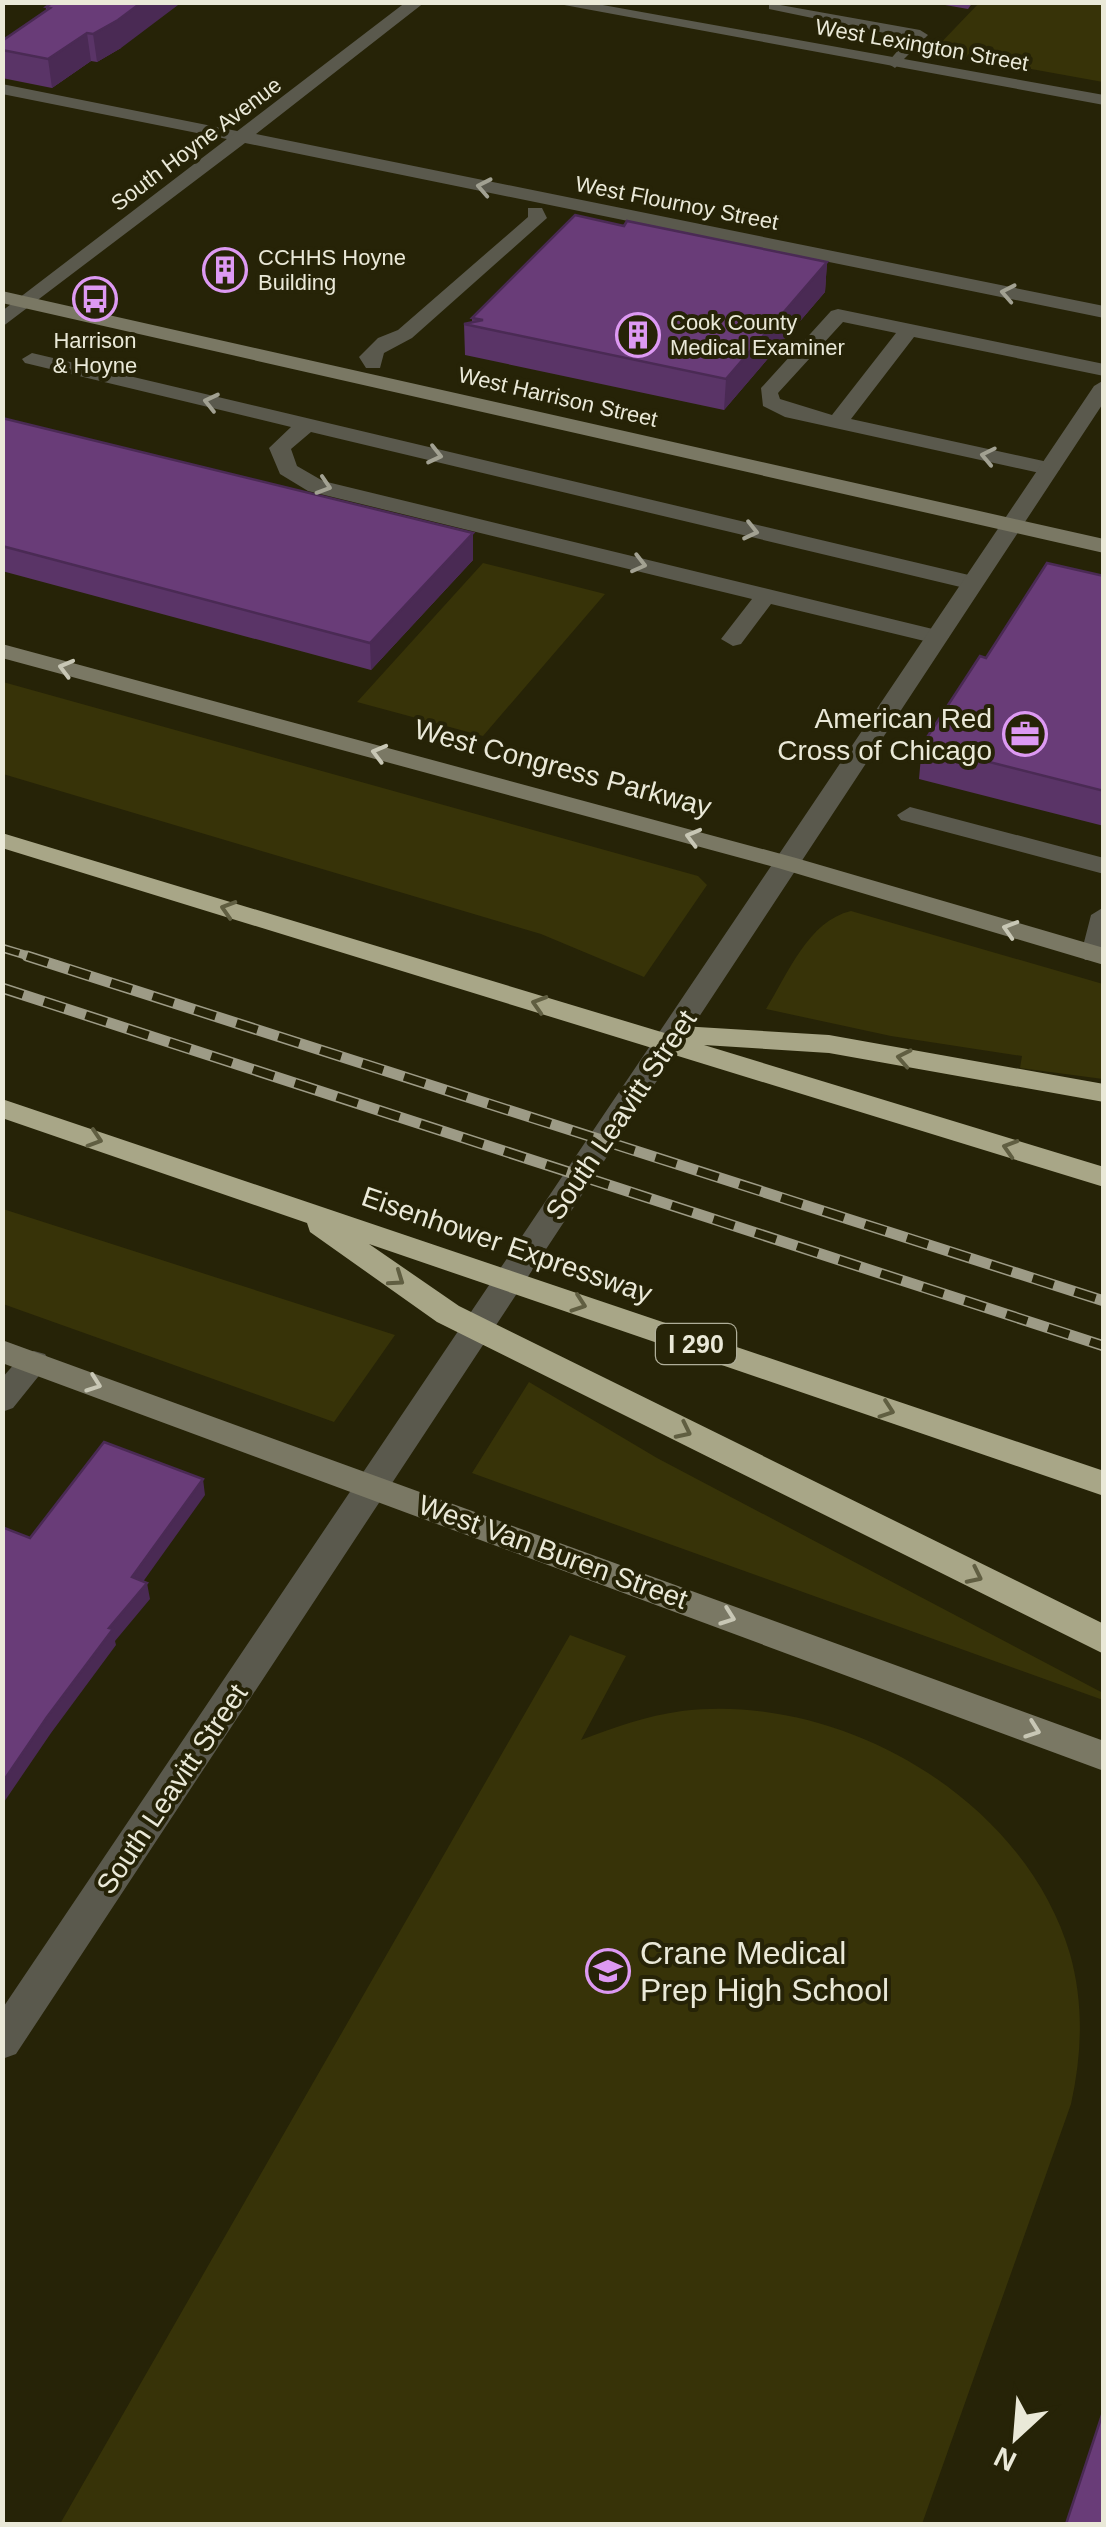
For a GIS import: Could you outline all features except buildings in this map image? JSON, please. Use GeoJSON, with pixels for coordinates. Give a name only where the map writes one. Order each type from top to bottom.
{"type":"FeatureCollection","features":[{"type":"Feature","properties":{"kind":"highway"},"geometry":{"type":"LineString","coordinates":[[2,840],[1104,1177]]}},
{"type":"Feature","properties":{"kind":"highway"},"geometry":{"type":"LineString","coordinates":[[632,1032],[829,1044],[1104,1093]]}},
{"type":"Feature","properties":{"kind":"highway","name":"Eisenhower Expressway"},"geometry":{"type":"LineString","coordinates":[[2,1108],[1104,1484]]}},
{"type":"Feature","properties":{"kind":"highway"},"geometry":{"type":"LineString","coordinates":[[288,1204],[448,1314],[1104,1640]]}},
{"type":"Feature","properties":{"kind":"street","name":"South Hoyne Avenue"},"geometry":{"type":"LineString","coordinates":[[2,321],[417,2]]}},
{"type":"Feature","properties":{"kind":"street","name":"West Lexington Street"},"geometry":{"type":"LineString","coordinates":[[556,2],[605,6],[1104,100]]}},
{"type":"Feature","properties":{"kind":"street"},"geometry":{"type":"LineString","coordinates":[[775,6],[920,35],[895,63]]}},
{"type":"Feature","properties":{"kind":"street","name":"West Flournoy Street"},"geometry":{"type":"LineString","coordinates":[[2,90],[242,138],[542,206],[1104,312]]}},
{"type":"Feature","properties":{"kind":"street"},"geometry":{"type":"LineString","coordinates":[[365,371],[386,361],[406,342],[405,334],[507,241],[538,218],[542,206]]}},
{"type":"Feature","properties":{"kind":"street","name":"West Harrison Street"},"geometry":{"type":"LineString","coordinates":[[2,297],[365,371],[1104,546]]}},
{"type":"Feature","properties":{"kind":"street"},"geometry":{"type":"LineString","coordinates":[[1048,469],[785,411],[770,402],[768,392],[838,315],[1104,370]]}},
{"type":"Feature","properties":{"kind":"street"},"geometry":{"type":"LineString","coordinates":[[837,423],[909,330]]}},
{"type":"Feature","properties":{"kind":"street"},"geometry":{"type":"LineString","coordinates":[[32,360],[973,583]]}},
{"type":"Feature","properties":{"kind":"street","name":"South Leavitt Street"},"geometry":{"type":"LineString","coordinates":[[2,2042],[1104,386]]}},
{"type":"Feature","properties":{"kind":"street"},"geometry":{"type":"LineString","coordinates":[[306,425],[280,448],[288,469],[316,486],[938,636]]}},
{"type":"Feature","properties":{"kind":"street"},"geometry":{"type":"LineString","coordinates":[[733,640],[766,595]]}},
{"type":"Feature","properties":{"kind":"street","name":"West Congress Parkway"},"geometry":{"type":"LineString","coordinates":[[2,651],[787,863],[1098,956]]}},
{"type":"Feature","properties":{"kind":"street"},"geometry":{"type":"LineString","coordinates":[[910,815],[1104,866]]}},
{"type":"Feature","properties":{"kind":"street"},"geometry":{"type":"LineString","coordinates":[[1098,956],[1104,915]]}},
{"type":"Feature","properties":{"kind":"street","name":"West Van Buren Street"},"geometry":{"type":"LineString","coordinates":[[2,1351],[1104,1756]]}},
{"type":"Feature","properties":{"kind":"street"},"geometry":{"type":"LineString","coordinates":[[2,1400],[34,1362]]}},
{"type":"Feature","properties":{"kind":"shaded area"},"geometry":{"type":"Polygon","coordinates":[[[980,2],[1103,3],[1103,82],[933,51],[980,2]]]}},
{"type":"Feature","properties":{"kind":"shaded area"},"geometry":{"type":"Polygon","coordinates":[[[483,563],[605,594],[483,736],[357,702],[483,563]]]}},
{"type":"Feature","properties":{"kind":"shaded area"},"geometry":{"type":"Polygon","coordinates":[[[3,682],[698,876],[707,885],[644,977],[541,934],[3,774],[3,682]]]}},
{"type":"Feature","properties":{"kind":"shaded area"},"geometry":{"type":"Polygon","coordinates":[[[851,911],[1103,984],[1103,1079],[1020,1068],[1022,1056],[891,1036],[766,1009],[811,937],[836,917],[851,911]]]}},
{"type":"Feature","properties":{"kind":"shaded area"},"geometry":{"type":"Polygon","coordinates":[[[3,1209],[395,1335],[334,1422],[3,1304],[3,1209]]]}},
{"type":"Feature","properties":{"kind":"shaded area"},"geometry":{"type":"Polygon","coordinates":[[[529,1382],[657,1458],[1103,1693],[1103,1700],[472,1473],[529,1382]]]}},
{"type":"Feature","properties":{"kind":"shaded area","name":"Crane Medical Prep High School"},"geometry":{"type":"Polygon","coordinates":[[[570,1635],[626,1656],[581,1740],[669,1713],[742,1710],[803,1719],[863,1738],[918,1767],[969,1804],[1012,1848],[1047,1898],[1070,1954],[1080,2029],[1071,2104],[922,2524],[60,2524],[570,1635]]]}},
{"type":"Feature","properties":{"kind":"railway"},"geometry":{"type":"LineString","coordinates":[[2,948],[35,958]]}},
{"type":"Feature","properties":{"kind":"railway"},"geometry":{"type":"LineString","coordinates":[[27,956],[1104,1301]]}},
{"type":"Feature","properties":{"kind":"railway"},"geometry":{"type":"LineString","coordinates":[[2,988],[1104,1346]]}},
{"type":"Feature","properties":{"kind":"place","name":"CCHHS Hoyne Building"},"geometry":{"type":"Point","coordinates":[225,270]}},
{"type":"Feature","properties":{"kind":"place","name":"Harrison & Hoyne"},"geometry":{"type":"Point","coordinates":[95,299]}},
{"type":"Feature","properties":{"kind":"place","name":"Cook County Medical Examiner"},"geometry":{"type":"Point","coordinates":[638,335]}},
{"type":"Feature","properties":{"kind":"place","name":"American Red Cross of Chicago"},"geometry":{"type":"Point","coordinates":[1025,734]}},
{"type":"Feature","properties":{"kind":"place","name":"Crane Medical Prep High School"},"geometry":{"type":"Point","coordinates":[608,1971]}}]}
